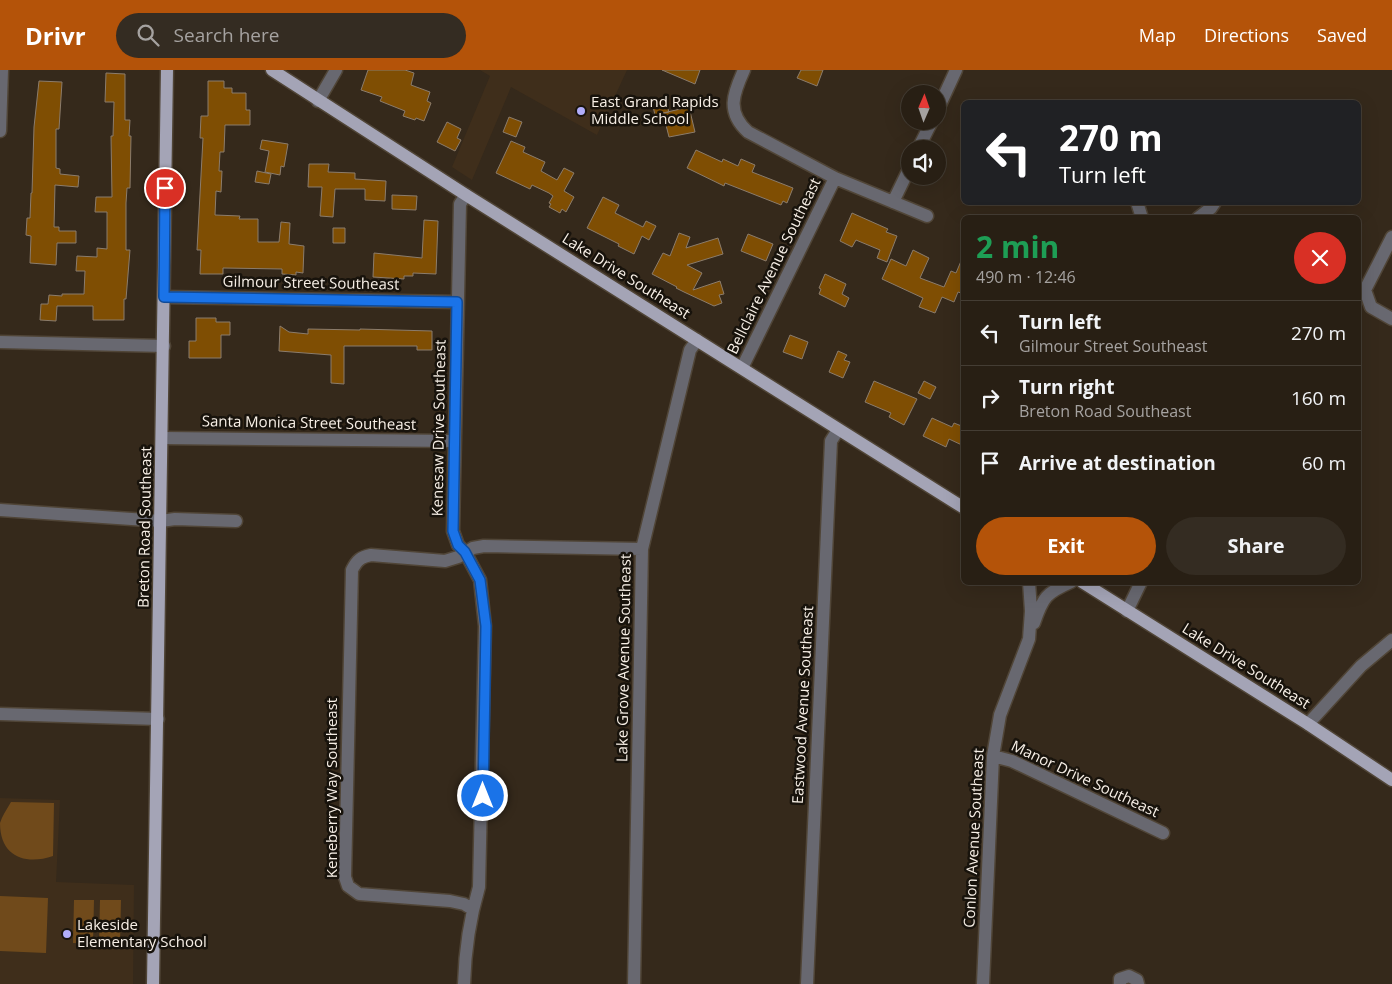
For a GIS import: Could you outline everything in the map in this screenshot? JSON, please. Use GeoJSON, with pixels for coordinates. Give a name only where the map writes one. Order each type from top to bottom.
{"type":"FeatureCollection","features":[{"type":"Feature","properties":{"kind":"main road","name":"Breton Road Southeast"},"geometry":{"type":"LineString","coordinates":[[153,984],[168,70]]}},
{"type":"Feature","properties":{"kind":"main road","name":"Lake Drive Southeast"},"geometry":{"type":"LineString","coordinates":[[272,70],[466,195],[961,506]]}},
{"type":"Feature","properties":{"kind":"main road","name":"Lake Drive Southeast"},"geometry":{"type":"LineString","coordinates":[[1087,585],[1308,724],[1392,780]]}},
{"type":"Feature","properties":{"kind":"street"},"geometry":{"type":"LineString","coordinates":[[0,131],[2,70]]}},
{"type":"Feature","properties":{"kind":"street"},"geometry":{"type":"LineString","coordinates":[[318,101],[336,70]]}},
{"type":"Feature","properties":{"kind":"street"},"geometry":{"type":"LineString","coordinates":[[744,70],[735,91],[733,110],[739,124],[748,132],[835,178],[927,216]]}},
{"type":"Feature","properties":{"kind":"street"},"geometry":{"type":"LineString","coordinates":[[946,92],[956,70]]}},
{"type":"Feature","properties":{"kind":"street","name":"Bellclaire Avenue Southeast"},"geometry":{"type":"LineString","coordinates":[[742,368],[835,178]]}},
{"type":"Feature","properties":{"kind":"street"},"geometry":{"type":"LineString","coordinates":[[893,202],[901,185]]}},
{"type":"Feature","properties":{"kind":"street","name":"Kenesaw Drive Southeast"},"geometry":{"type":"LineString","coordinates":[[464,984],[468,928],[479,887],[486,626],[480,580],[465,552],[458,545],[453,531],[460,204],[466,195]]}},
{"type":"Feature","properties":{"kind":"street"},"geometry":{"type":"LineString","coordinates":[[1202,215],[1213,205]]}},
{"type":"Feature","properties":{"kind":"street"},"geometry":{"type":"LineString","coordinates":[[1392,237],[1365,290],[1372,307],[1392,320]]}},
{"type":"Feature","properties":{"kind":"street","name":"Gilmour Street Southeast"},"geometry":{"type":"LineString","coordinates":[[164,297],[457,302]]}},
{"type":"Feature","properties":{"kind":"street","name":"Lake Grove Avenue Southeast"},"geometry":{"type":"LineString","coordinates":[[634,984],[642,549],[690,350],[697,340]]}},
{"type":"Feature","properties":{"kind":"street"},"geometry":{"type":"LineString","coordinates":[[0,342],[164,346]]}},
{"type":"Feature","properties":{"kind":"street","name":"Eastwood Avenue Southeast"},"geometry":{"type":"LineString","coordinates":[[807,984],[831,441],[838,430]]}},
{"type":"Feature","properties":{"kind":"street","name":"Santa Monica Street Southeast"},"geometry":{"type":"LineString","coordinates":[[162,438],[454,441]]}},
{"type":"Feature","properties":{"kind":"street"},"geometry":{"type":"LineString","coordinates":[[0,510],[161,521],[175,519],[236,521]]}},
{"type":"Feature","properties":{"kind":"street"},"geometry":{"type":"LineString","coordinates":[[465,552],[484,546],[642,549]]}},
{"type":"Feature","properties":{"kind":"street","name":"Keneberry Way Southeast"},"geometry":{"type":"LineString","coordinates":[[465,552],[452,560],[444,561],[371,555],[362,557],[356,562],[352,570],[345,867],[348,886],[359,894],[450,901],[464,904],[472,909]]}},
{"type":"Feature","properties":{"kind":"street","name":"Conlon Avenue Southeast"},"geometry":{"type":"LineString","coordinates":[[1029,585],[1031,611],[1029,639]]}},
{"type":"Feature","properties":{"kind":"street","name":"Conlon Avenue Southeast"},"geometry":{"type":"LineString","coordinates":[[983,984],[993,756],[1000,715],[1042,600],[1050,593],[1065,585]]}},
{"type":"Feature","properties":{"kind":"street"},"geometry":{"type":"LineString","coordinates":[[1127,611],[1140,585]]}},
{"type":"Feature","properties":{"kind":"street"},"geometry":{"type":"LineString","coordinates":[[1308,724],[1361,666],[1392,640]]}},
{"type":"Feature","properties":{"kind":"street"},"geometry":{"type":"LineString","coordinates":[[0,714],[158,719]]}},
{"type":"Feature","properties":{"kind":"street","name":"Manor Drive Southeast"},"geometry":{"type":"LineString","coordinates":[[993,756],[1012,761],[1163,833]]}},
{"type":"Feature","properties":{"kind":"street"},"geometry":{"type":"LineString","coordinates":[[1120,984],[1120,979],[1128,976],[1137,980],[1138,984]]}},
{"type":"Feature","properties":{"kind":"shaded area","name":"East Grand Rapids Middle School"},"geometry":{"type":"Polygon","coordinates":[[[480,70],[627,70],[597,135],[511,87],[472,180],[452,167],[490,76],[480,70]]]}},
{"type":"Feature","properties":{"kind":"shaded area","name":"Lakeside Elementary School"},"geometry":{"type":"Polygon","coordinates":[[[0,798],[60,800],[56,882],[134,885],[133,984],[0,984],[0,798]]]}},
{"type":"Feature","properties":{"kind":"shaded area"},"geometry":{"type":"Polygon","coordinates":[[[11,802],[54,803],[53,856],[34,860],[25,859],[10,851],[1,835],[0,823],[11,802]]]}},
{"type":"Feature","properties":{"kind":"shaded area"},"geometry":{"type":"Polygon","coordinates":[[[0,896],[48,898],[46,953],[0,951],[0,896]]]}},
{"type":"Feature","properties":{"kind":"shaded area"},"geometry":{"type":"Polygon","coordinates":[[[74,900],[94,900],[93,944],[73,943],[74,900]]]}},
{"type":"Feature","properties":{"kind":"shaded area"},"geometry":{"type":"Polygon","coordinates":[[[100,900],[121,900],[120,944],[99,944],[100,900]]]}},
{"type":"Feature","properties":{"kind":"building"},"geometry":{"type":"Polygon","coordinates":[[[368,70],[405,70],[414,73],[411,85],[430,92],[427,101],[431,103],[424,121],[403,116],[405,111],[380,101],[382,97],[361,90],[368,70]]]}},
{"type":"Feature","properties":{"kind":"building"},"geometry":{"type":"Polygon","coordinates":[[[662,70],[700,70],[695,84],[662,70]]]}},
{"type":"Feature","properties":{"kind":"building"},"geometry":{"type":"Polygon","coordinates":[[[801,70],[823,70],[817,86],[797,78],[801,70]]]}},
{"type":"Feature","properties":{"kind":"building"},"geometry":{"type":"Polygon","coordinates":[[[106,73],[125,74],[125,120],[130,120],[130,188],[127,188],[126,203],[126,250],[130,250],[126,299],[124,299],[124,320],[93,320],[93,306],[57,306],[56,321],[40,320],[41,304],[48,304],[49,295],[84,294],[85,271],[76,271],[77,256],[97,257],[97,248],[107,249],[107,212],[95,212],[96,197],[112,197],[111,136],[113,136],[114,102],[105,102],[106,73]]]}},
{"type":"Feature","properties":{"kind":"building"},"geometry":{"type":"Polygon","coordinates":[[[39,81],[62,82],[59,129],[56,129],[56,168],[60,169],[60,174],[79,176],[78,187],[55,185],[54,227],[59,227],[59,231],[76,231],[76,243],[57,243],[56,265],[30,263],[31,236],[26,235],[27,218],[30,218],[34,127],[39,81]]]}},
{"type":"Feature","properties":{"kind":"building"},"geometry":{"type":"Polygon","coordinates":[[[208,81],[224,81],[224,88],[232,88],[232,93],[246,93],[246,110],[250,110],[250,125],[225,125],[224,152],[220,152],[219,171],[222,171],[221,192],[216,191],[215,215],[240,216],[239,219],[258,219],[258,242],[279,242],[281,222],[290,223],[289,244],[304,246],[303,273],[296,272],[296,275],[282,274],[282,269],[223,268],[223,274],[200,274],[201,250],[197,250],[203,138],[200,138],[201,116],[208,116],[208,81]]]}},
{"type":"Feature","properties":{"kind":"building"},"geometry":{"type":"Polygon","coordinates":[[[665,99],[669,112],[655,115],[652,102],[665,99]]]}},
{"type":"Feature","properties":{"kind":"building"},"geometry":{"type":"Polygon","coordinates":[[[689,107],[695,132],[669,137],[663,113],[689,107]]]}},
{"type":"Feature","properties":{"kind":"building"},"geometry":{"type":"Polygon","coordinates":[[[509,117],[522,122],[516,137],[503,132],[509,117]]]}},
{"type":"Feature","properties":{"kind":"building"},"geometry":{"type":"Polygon","coordinates":[[[447,122],[461,129],[457,138],[461,140],[455,151],[437,142],[447,122]]]}},
{"type":"Feature","properties":{"kind":"building"},"geometry":{"type":"Polygon","coordinates":[[[262,140],[288,144],[284,167],[281,166],[280,175],[265,172],[269,151],[260,149],[262,140]]]}},
{"type":"Feature","properties":{"kind":"building"},"geometry":{"type":"Polygon","coordinates":[[[511,141],[525,147],[523,152],[545,162],[541,171],[557,180],[564,168],[574,173],[564,191],[574,197],[566,212],[562,209],[560,213],[549,207],[553,196],[549,193],[532,185],[530,189],[496,173],[511,141]]]}},
{"type":"Feature","properties":{"kind":"building"},"geometry":{"type":"Polygon","coordinates":[[[696,150],[722,162],[723,159],[738,166],[741,159],[755,165],[752,172],[793,188],[787,203],[783,201],[781,205],[725,183],[724,186],[687,168],[696,150]]]}},
{"type":"Feature","properties":{"kind":"building"},"geometry":{"type":"Polygon","coordinates":[[[309,164],[329,164],[328,172],[355,173],[355,179],[386,181],[385,201],[365,200],[365,189],[335,189],[333,217],[320,216],[322,187],[308,187],[309,164]]]}},
{"type":"Feature","properties":{"kind":"building"},"geometry":{"type":"Polygon","coordinates":[[[257,171],[271,174],[269,184],[255,182],[257,171]]]}},
{"type":"Feature","properties":{"kind":"building"},"geometry":{"type":"Polygon","coordinates":[[[392,195],[417,196],[416,210],[392,209],[392,195]]]}},
{"type":"Feature","properties":{"kind":"building"},"geometry":{"type":"Polygon","coordinates":[[[603,197],[619,205],[615,213],[643,227],[646,221],[656,226],[649,240],[642,236],[634,254],[587,228],[603,197]]]}},
{"type":"Feature","properties":{"kind":"building"},"geometry":{"type":"Polygon","coordinates":[[[852,213],[888,229],[886,232],[897,236],[887,262],[877,258],[880,250],[856,240],[852,247],[840,241],[852,213]]]}},
{"type":"Feature","properties":{"kind":"building"},"geometry":{"type":"Polygon","coordinates":[[[424,220],[438,221],[436,274],[413,273],[413,276],[404,276],[404,279],[373,277],[374,253],[422,258],[424,220]]]}},
{"type":"Feature","properties":{"kind":"building"},"geometry":{"type":"Polygon","coordinates":[[[333,228],[345,228],[345,243],[333,243],[333,228]]]}},
{"type":"Feature","properties":{"kind":"building"},"geometry":{"type":"Polygon","coordinates":[[[679,233],[690,237],[686,248],[718,238],[723,254],[687,265],[702,273],[693,290],[720,281],[724,294],[719,295],[722,303],[714,306],[652,274],[663,253],[670,256],[679,233]]]}},
{"type":"Feature","properties":{"kind":"building"},"geometry":{"type":"Polygon","coordinates":[[[748,234],[773,244],[766,261],[741,251],[748,234]]]}},
{"type":"Feature","properties":{"kind":"building"},"geometry":{"type":"Polygon","coordinates":[[[913,250],[929,258],[920,278],[944,287],[951,271],[956,273],[961,261],[961,293],[958,292],[954,302],[942,297],[935,313],[919,307],[923,298],[882,279],[891,259],[906,266],[913,250]]]}},
{"type":"Feature","properties":{"kind":"building"},"geometry":{"type":"Polygon","coordinates":[[[825,274],[846,284],[842,294],[849,298],[845,307],[819,294],[821,289],[819,288],[825,274]]]}},
{"type":"Feature","properties":{"kind":"building"},"geometry":{"type":"Polygon","coordinates":[[[196,318],[216,318],[216,322],[230,322],[230,335],[221,335],[221,358],[189,358],[189,341],[196,341],[196,318]]]}},
{"type":"Feature","properties":{"kind":"building"},"geometry":{"type":"Polygon","coordinates":[[[280,326],[289,332],[308,334],[308,329],[432,331],[432,350],[417,350],[417,346],[344,346],[344,384],[331,383],[331,355],[279,351],[280,326]]]}},
{"type":"Feature","properties":{"kind":"building"},"geometry":{"type":"Polygon","coordinates":[[[790,335],[808,342],[802,359],[783,352],[790,335]]]}},
{"type":"Feature","properties":{"kind":"building"},"geometry":{"type":"Polygon","coordinates":[[[838,351],[847,355],[844,360],[850,362],[843,378],[829,372],[838,351]]]}},
{"type":"Feature","properties":{"kind":"building"},"geometry":{"type":"Polygon","coordinates":[[[874,381],[917,399],[904,425],[889,417],[891,413],[865,402],[874,381]]]}},
{"type":"Feature","properties":{"kind":"building"},"geometry":{"type":"Polygon","coordinates":[[[924,381],[936,387],[930,399],[918,393],[924,381]]]}},
{"type":"Feature","properties":{"kind":"building"},"geometry":{"type":"Polygon","coordinates":[[[932,418],[952,427],[954,423],[961,426],[961,445],[949,439],[946,447],[923,436],[932,418]]]}},
{"type":"Feature","properties":{"kind":"place","name":"East Grand Rapids Middle School"},"geometry":{"type":"Point","coordinates":[581,111]}},
{"type":"Feature","properties":{"kind":"place","name":"Lakeside Elementary School"},"geometry":{"type":"Point","coordinates":[67,934]}},
{"type":"Feature","properties":{"kind":"route"},"geometry":{"type":"LineString","coordinates":[[165,188],[164,297],[457,302],[453,531],[458,545],[465,552],[480,580],[486,626],[483,707],[483,796]]}}]}
